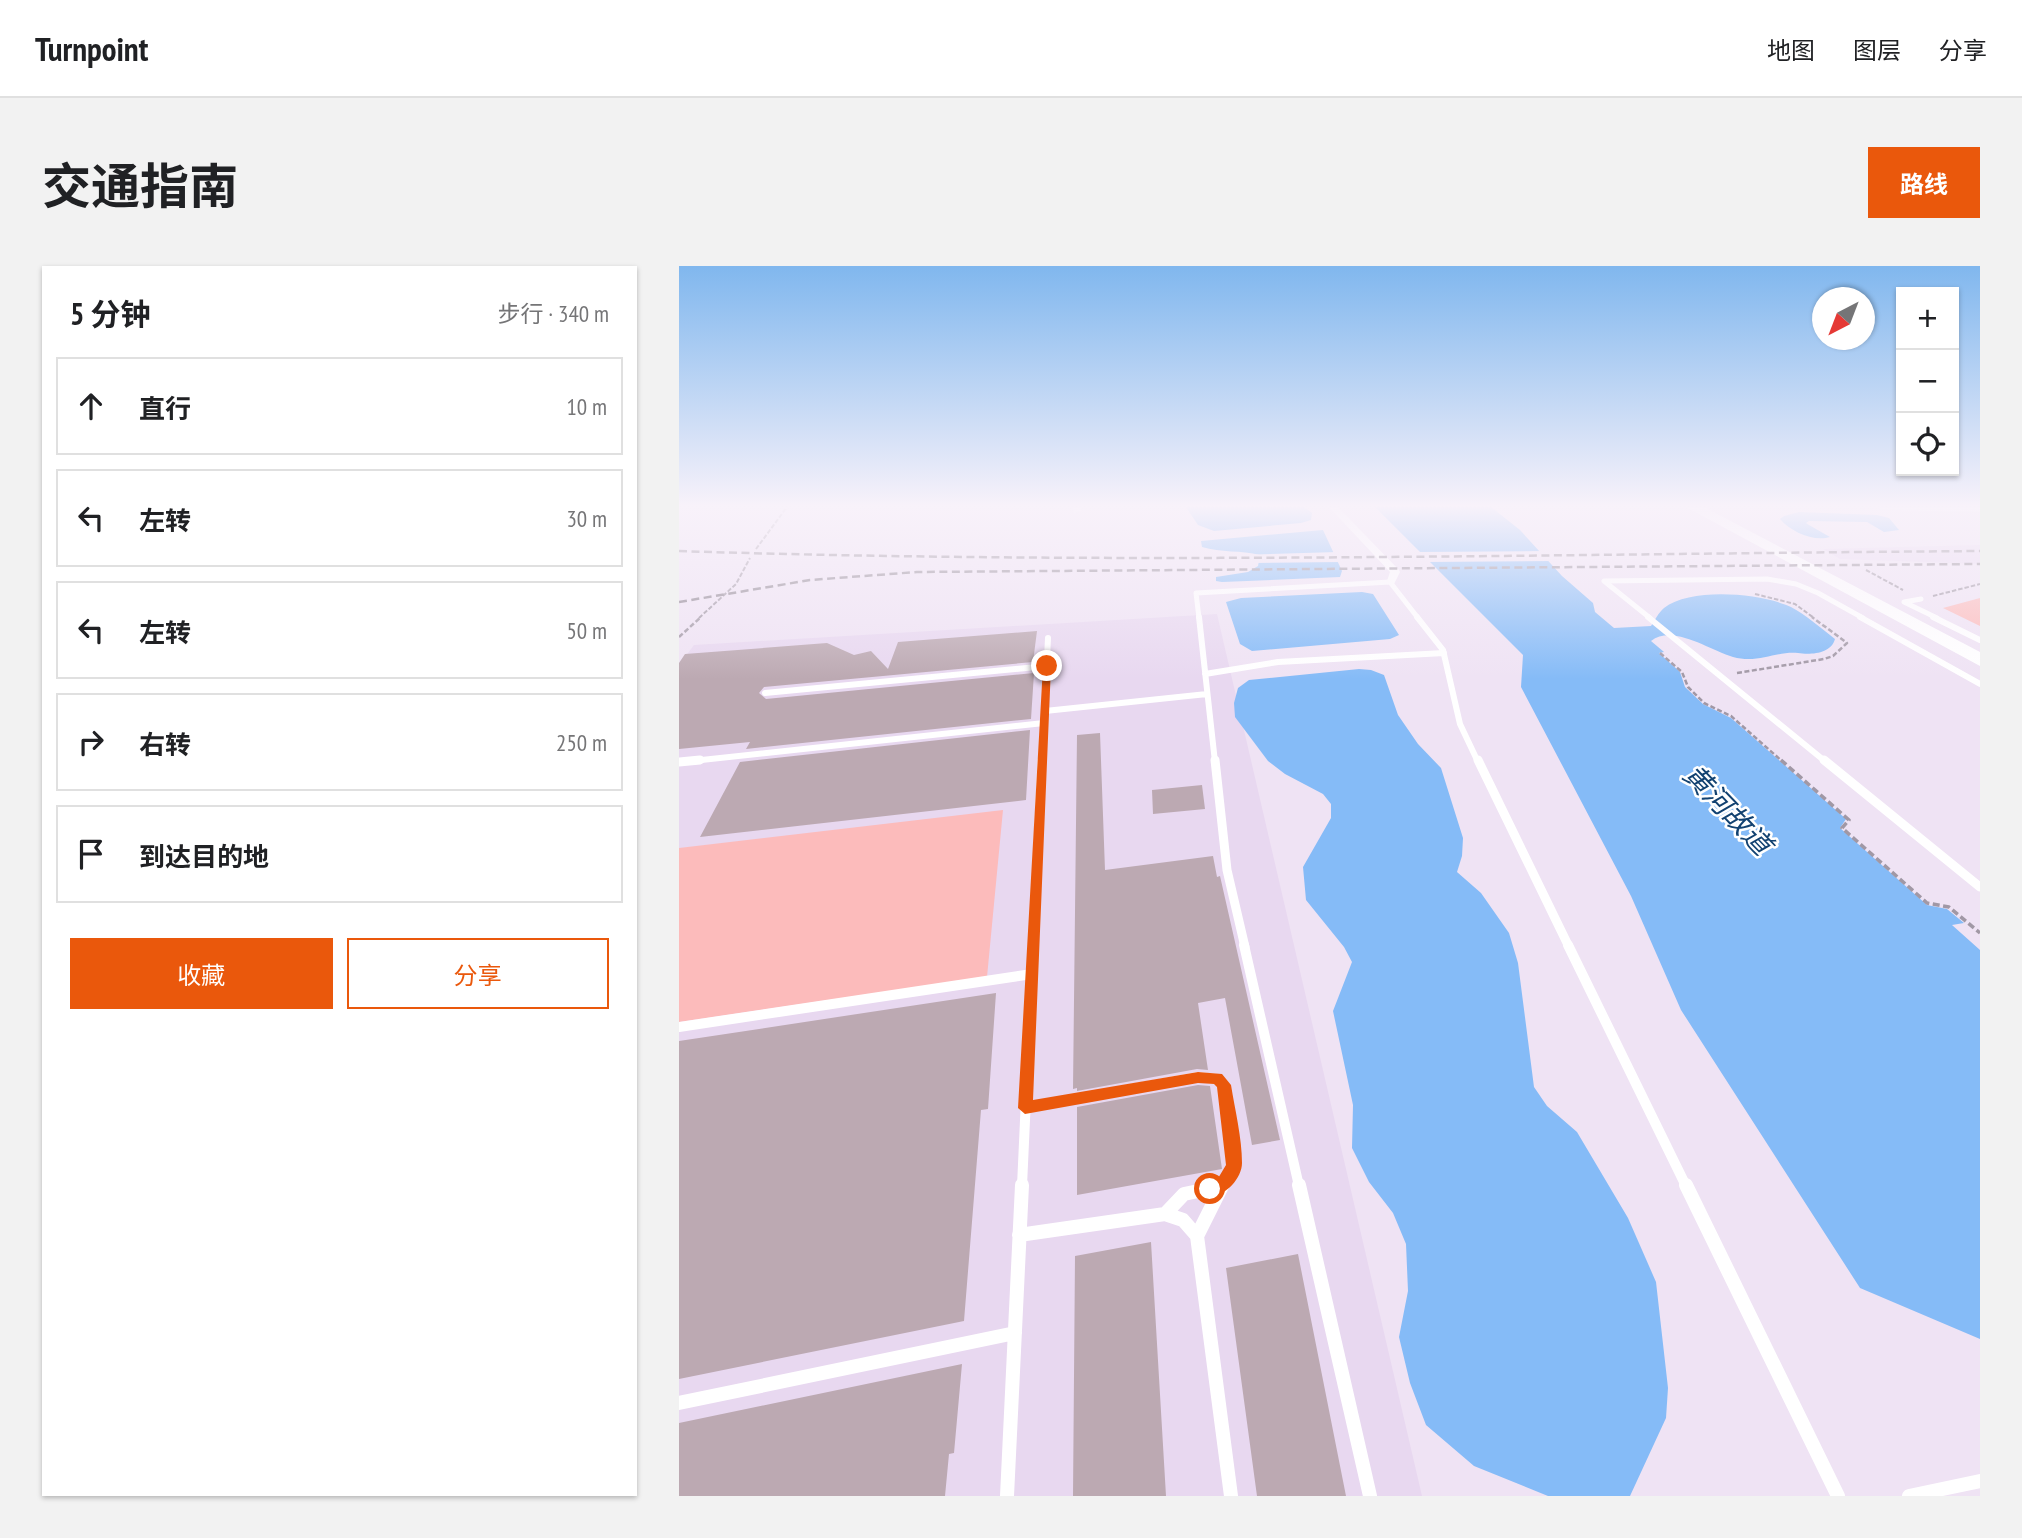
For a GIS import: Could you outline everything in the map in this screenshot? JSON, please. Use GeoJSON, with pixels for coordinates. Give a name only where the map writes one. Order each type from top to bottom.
{"type":"FeatureCollection","features":[{"type":"Feature","properties":{"kind":"main road"},"geometry":{"type":"LineString","coordinates":[[1801,564],[1980,660]]}},
{"type":"Feature","properties":{"kind":"main road"},"geometry":{"type":"LineString","coordinates":[[1817,564],[1980,650]]}},
{"type":"Feature","properties":{"kind":"street"},"geometry":{"type":"LineString","coordinates":[[1388,564],[1395,572],[1389,582]]}},
{"type":"Feature","properties":{"kind":"lane"},"geometry":{"type":"LineString","coordinates":[[1980,684],[1818,593],[1780,580],[1604,581],[1980,887]]}},
{"type":"Feature","properties":{"kind":"lane"},"geometry":{"type":"LineString","coordinates":[[1370,1496],[1227,870],[1196,593],[1389,582],[1444,653],[1461,724],[1838,1496]]}},
{"type":"Feature","properties":{"kind":"lane"},"geometry":{"type":"LineString","coordinates":[[1921,599],[1905,602],[1980,640]]}},
{"type":"Feature","properties":{"kind":"lane"},"geometry":{"type":"LineString","coordinates":[[1007,1496],[1048,638]]}},
{"type":"Feature","properties":{"kind":"lane"},"geometry":{"type":"LineString","coordinates":[[1205,674],[1278,662],[1444,653]]}},
{"type":"Feature","properties":{"kind":"lane"},"geometry":{"type":"LineString","coordinates":[[765,693],[1047,666]]}},
{"type":"Feature","properties":{"kind":"lane"},"geometry":{"type":"LineString","coordinates":[[679,762],[1207,694]]}},
{"type":"Feature","properties":{"kind":"lane"},"geometry":{"type":"LineString","coordinates":[[679,1027],[1032,974]]}},
{"type":"Feature","properties":{"kind":"lane"},"geometry":{"type":"LineString","coordinates":[[1025,1108],[1198,1077],[1217,1079],[1224,1085],[1235,1156],[1231,1175],[1222,1186],[1197,1236]]}},
{"type":"Feature","properties":{"kind":"lane"},"geometry":{"type":"LineString","coordinates":[[1165,1214],[1184,1194],[1222,1186]]}},
{"type":"Feature","properties":{"kind":"lane"},"geometry":{"type":"LineString","coordinates":[[1019,1236],[1165,1214],[1183,1220],[1197,1236],[1231,1496]]}},
{"type":"Feature","properties":{"kind":"lane"},"geometry":{"type":"LineString","coordinates":[[679,1403],[1015,1333]]}},
{"type":"Feature","properties":{"kind":"lane"},"geometry":{"type":"LineString","coordinates":[[1910,1496],[1980,1481]]}},
{"type":"Feature","properties":{"kind":"path"},"geometry":{"type":"LineString","coordinates":[[679,637],[736,584],[747,564]]}},
{"type":"Feature","properties":{"kind":"path"},"geometry":{"type":"LineString","coordinates":[[1921,599],[1980,584]]}},
{"type":"Feature","properties":{"kind":"path"},"geometry":{"type":"LineString","coordinates":[[1719,675],[1824,659],[1833,656],[1847,643],[1795,604],[1755,594]]}},
{"type":"Feature","properties":{"kind":"path"},"geometry":{"type":"LineString","coordinates":[[1660,653],[1682,673],[1688,687],[1704,703],[1731,716],[1849,820],[1842,828],[1927,903],[1949,907],[1978,931]]}},
{"type":"Feature","properties":{"kind":"shaded area"},"geometry":{"type":"Polygon","coordinates":[[[1980,598],[1980,626],[1943,608],[1980,598]]]}},
{"type":"Feature","properties":{"kind":"shaded area"},"geometry":{"type":"Polygon","coordinates":[[[1217,614],[1422,1496],[679,1496],[679,665],[694,645],[1217,614]]]}},
{"type":"Feature","properties":{"kind":"shaded area"},"geometry":{"type":"Polygon","coordinates":[[[1003,810],[987,977],[679,1022],[679,848],[1003,810]]]}},
{"type":"Feature","properties":{"kind":"water"},"geometry":{"type":"Polygon","coordinates":[[[1339,564],[1342,571],[1340,577],[1216,581],[1216,577],[1248,572],[1258,566],[1339,564]]]}},
{"type":"Feature","properties":{"kind":"water","name":"黄河故道"},"geometry":{"type":"Polygon","coordinates":[[[1432,564],[1551,564],[1593,603],[1595,612],[1614,628],[1651,626],[1662,610],[1676,601],[1726,594],[1762,598],[1791,607],[1835,639],[1825,651],[1750,659],[1733,657],[1691,640],[1670,635],[1651,641],[1664,652],[1659,653],[1680,672],[1685,687],[1703,704],[1731,718],[1846,819],[1840,828],[1927,905],[1947,909],[1964,923],[1952,925],[1980,950],[1980,1339],[1860,1288],[1681,1010],[1631,896],[1521,687],[1523,655],[1432,564]]]}},
{"type":"Feature","properties":{"kind":"water"},"geometry":{"type":"Polygon","coordinates":[[[1362,592],[1373,594],[1399,635],[1390,639],[1252,651],[1240,644],[1226,602],[1241,598],[1362,592]]]}},
{"type":"Feature","properties":{"kind":"water"},"geometry":{"type":"Polygon","coordinates":[[[1359,669],[1384,675],[1398,715],[1418,744],[1441,768],[1463,838],[1462,856],[1457,872],[1481,893],[1509,933],[1518,963],[1534,1087],[1547,1106],[1577,1132],[1628,1218],[1656,1282],[1668,1388],[1666,1418],[1630,1496],[1548,1496],[1474,1466],[1426,1425],[1410,1383],[1399,1337],[1408,1291],[1406,1244],[1393,1213],[1369,1182],[1352,1148],[1353,1105],[1333,1011],[1352,962],[1344,947],[1306,900],[1303,867],[1331,818],[1331,804],[1323,794],[1285,774],[1268,761],[1235,717],[1234,703],[1238,688],[1249,680],[1359,669]]]}},
{"type":"Feature","properties":{"kind":"building"},"geometry":{"type":"Polygon","coordinates":[[[1037,631],[1033,662],[764,687],[759,693],[766,699],[1034,673],[1031,719],[746,749],[750,742],[679,749],[679,663],[685,654],[827,643],[854,655],[871,651],[888,669],[898,642],[1037,631]]]}},
{"type":"Feature","properties":{"kind":"building"},"geometry":{"type":"Polygon","coordinates":[[[1030,730],[1026,800],[700,837],[740,762],[1030,730]]]}},
{"type":"Feature","properties":{"kind":"building"},"geometry":{"type":"Polygon","coordinates":[[[1100,733],[1105,870],[1213,856],[1217,877],[1220,876],[1280,1140],[1252,1145],[1225,998],[1198,1003],[1208,1070],[1197,1069],[1077,1091],[1077,1088],[1073,1089],[1077,735],[1100,733]]]}},
{"type":"Feature","properties":{"kind":"building"},"geometry":{"type":"Polygon","coordinates":[[[1202,785],[1205,809],[1153,814],[1152,790],[1202,785]]]}},
{"type":"Feature","properties":{"kind":"building"},"geometry":{"type":"Polygon","coordinates":[[[996,993],[988,1109],[981,1110],[964,1321],[679,1379],[679,1041],[996,993]]]}},
{"type":"Feature","properties":{"kind":"building"},"geometry":{"type":"Polygon","coordinates":[[[1198,1085],[1210,1086],[1222,1169],[1077,1195],[1077,1107],[1198,1085]]]}},
{"type":"Feature","properties":{"kind":"building"},"geometry":{"type":"Polygon","coordinates":[[[1151,1242],[1166,1496],[1073,1496],[1075,1256],[1151,1242]]]}},
{"type":"Feature","properties":{"kind":"building"},"geometry":{"type":"Polygon","coordinates":[[[1298,1254],[1346,1496],[1257,1496],[1226,1268],[1298,1254]]]}},
{"type":"Feature","properties":{"kind":"building"},"geometry":{"type":"Polygon","coordinates":[[[962,1364],[954,1453],[949,1454],[945,1496],[679,1496],[679,1423],[962,1364]]]}},
{"type":"Feature","properties":{"kind":"railway"},"geometry":{"type":"LineString","coordinates":[[679,602],[810,580],[917,572],[1927,564]]}},
{"type":"Feature","properties":{"kind":"route"},"geometry":{"type":"LineString","coordinates":[[1047,666],[1025,1108],[1198,1077],[1217,1079],[1224,1085],[1235,1156],[1231,1175],[1222,1186],[1210,1189]]}}]}
